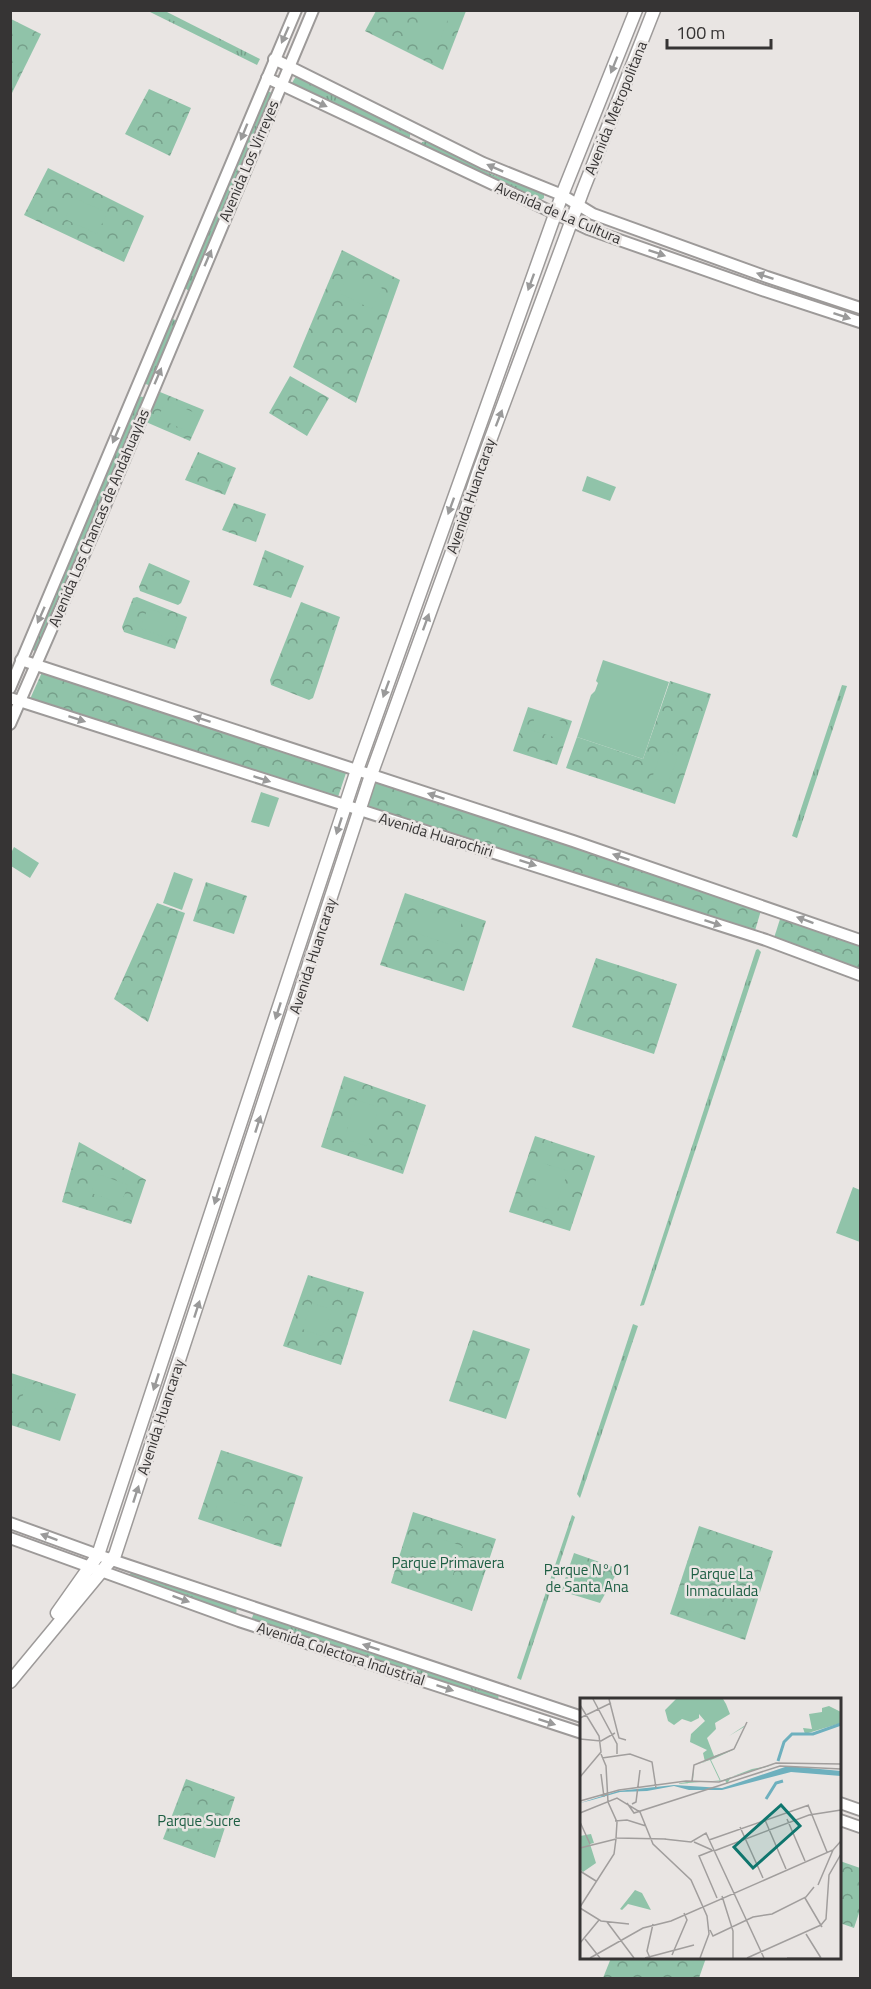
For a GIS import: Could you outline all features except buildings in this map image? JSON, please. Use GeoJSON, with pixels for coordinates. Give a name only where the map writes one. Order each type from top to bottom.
{"type":"FeatureCollection","features":[{"type":"Feature","properties":{"kind":"main road","name":"Avenida Los Virreyes"},"geometry":{"type":"LineString","coordinates":[[171,304],[296,10]]}},
{"type":"Feature","properties":{"kind":"main road","name":"Avenida Los Virreyes"},"geometry":{"type":"LineString","coordinates":[[185,311],[313,10]]}},
{"type":"Feature","properties":{"kind":"main road","name":"Avenida Metropolitana"},"geometry":{"type":"LineString","coordinates":[[562,195],[636,10]]}},
{"type":"Feature","properties":{"kind":"main road","name":"Avenida Metropolitana"},"geometry":{"type":"LineString","coordinates":[[578,205],[654,10]]}},
{"type":"Feature","properties":{"kind":"main road","name":"Avenida de La Cultura"},"geometry":{"type":"LineString","coordinates":[[274,59],[483,163],[562,195],[593,214],[767,277],[861,308]]}},
{"type":"Feature","properties":{"kind":"main road","name":"Avenida de La Cultura"},"geometry":{"type":"LineString","coordinates":[[267,78],[572,222],[762,290],[861,322]]}},
{"type":"Feature","properties":{"kind":"main road","name":"Avenida Huancaray"},"geometry":{"type":"LineString","coordinates":[[10,1682],[96,1569],[98,1555],[357,770],[562,195]]}},
{"type":"Feature","properties":{"kind":"main road","name":"Avenida Huancaray"},"geometry":{"type":"LineString","coordinates":[[10,1673],[96,1569],[112,1560],[117,1550],[371,775],[478,473],[578,205]]}},
{"type":"Feature","properties":{"kind":"main road","name":"Avenida Los Chancas de Andahuaylas"},"geometry":{"type":"LineString","coordinates":[[10,688],[171,304]]}},
{"type":"Feature","properties":{"kind":"main road","name":"Avenida Los Chancas de Andahuaylas"},"geometry":{"type":"LineString","coordinates":[[10,724],[16,700],[37,665],[185,311]]}},
{"type":"Feature","properties":{"kind":"main road"},"geometry":{"type":"LineString","coordinates":[[21,660],[595,848],[861,940]]}},
{"type":"Feature","properties":{"kind":"main road","name":"Avenida Huarochiri"},"geometry":{"type":"LineString","coordinates":[[16,700],[766,940],[861,975]]}},
{"type":"Feature","properties":{"kind":"main road","name":"Avenida Colectora Industrial"},"geometry":{"type":"LineString","coordinates":[[10,1523],[112,1560],[580,1716]]}},
{"type":"Feature","properties":{"kind":"main road","name":"Avenida Colectora Industrial"},"geometry":{"type":"LineString","coordinates":[[10,1538],[239,1621],[580,1732]]}},
{"type":"Feature","properties":{"kind":"main road"},"geometry":{"type":"LineString","coordinates":[[841,1803],[861,1810]]}},
{"type":"Feature","properties":{"kind":"main road"},"geometry":{"type":"LineString","coordinates":[[841,1820],[861,1827]]}},
{"type":"Feature","properties":{"kind":"green space"},"geometry":{"type":"Polygon","coordinates":[[[148,11],[165,11],[260,59],[257,65],[148,11]]]}},
{"type":"Feature","properties":{"kind":"green space"},"geometry":{"type":"Polygon","coordinates":[[[376,11],[466,11],[443,70],[365,31],[376,11]]]}},
{"type":"Feature","properties":{"kind":"green space"},"geometry":{"type":"Polygon","coordinates":[[[426,11],[450,14],[437,48],[416,41],[426,11]]]}},
{"type":"Feature","properties":{"kind":"green space"},"geometry":{"type":"Polygon","coordinates":[[[11,19],[41,34],[11,95],[11,19]]]}},
{"type":"Feature","properties":{"kind":"green space"},"geometry":{"type":"Polygon","coordinates":[[[296,76],[410,134],[410,137],[406,140],[292,83],[296,76]]]}},
{"type":"Feature","properties":{"kind":"green space"},"geometry":{"type":"Polygon","coordinates":[[[149,89],[191,108],[170,156],[125,134],[149,89]]]}},
{"type":"Feature","properties":{"kind":"green space"},"geometry":{"type":"Polygon","coordinates":[[[267,91],[275,94],[191,293],[184,287],[267,91]]]}},
{"type":"Feature","properties":{"kind":"green space"},"geometry":{"type":"Polygon","coordinates":[[[426,141],[491,174],[544,193],[544,198],[541,200],[493,183],[421,145],[426,141]]]}},
{"type":"Feature","properties":{"kind":"green space"},"geometry":{"type":"Polygon","coordinates":[[[48,168],[144,216],[124,262],[24,215],[48,168]]]}},
{"type":"Feature","properties":{"kind":"green space"},"geometry":{"type":"Polygon","coordinates":[[[75,198],[107,213],[97,234],[65,219],[75,198]]]}},
{"type":"Feature","properties":{"kind":"green space"},"geometry":{"type":"Polygon","coordinates":[[[342,250],[400,280],[356,403],[293,367],[342,250]]]}},
{"type":"Feature","properties":{"kind":"green space"},"geometry":{"type":"Polygon","coordinates":[[[350,272],[382,288],[372,309],[339,293],[350,272]]]}},
{"type":"Feature","properties":{"kind":"green space"},"geometry":{"type":"Polygon","coordinates":[[[171,318],[179,322],[151,386],[143,383],[171,318]]]}},
{"type":"Feature","properties":{"kind":"green space"},"geometry":{"type":"Polygon","coordinates":[[[290,376],[329,398],[307,436],[269,413],[290,376]]]}},
{"type":"Feature","properties":{"kind":"green space"},"geometry":{"type":"Polygon","coordinates":[[[160,392],[204,410],[190,441],[146,422],[160,392]]]}},
{"type":"Feature","properties":{"kind":"green space"},"geometry":{"type":"Polygon","coordinates":[[[137,396],[146,400],[39,653],[31,649],[137,396]]]}},
{"type":"Feature","properties":{"kind":"green space"},"geometry":{"type":"Polygon","coordinates":[[[166,400],[195,413],[187,431],[158,418],[166,400]]]}},
{"type":"Feature","properties":{"kind":"green space"},"geometry":{"type":"Polygon","coordinates":[[[198,452],[236,468],[225,495],[185,480],[198,452]]]}},
{"type":"Feature","properties":{"kind":"green space"},"geometry":{"type":"Polygon","coordinates":[[[587,476],[616,487],[610,501],[582,491],[587,476]]]}},
{"type":"Feature","properties":{"kind":"green space"},"geometry":{"type":"Polygon","coordinates":[[[234,503],[266,514],[256,542],[222,530],[234,503]]]}},
{"type":"Feature","properties":{"kind":"green space"},"geometry":{"type":"Polygon","coordinates":[[[265,550],[304,566],[291,598],[253,585],[265,550]]]}},
{"type":"Feature","properties":{"kind":"green space"},"geometry":{"type":"Polygon","coordinates":[[[149,563],[190,581],[181,603],[178,605],[140,591],[139,587],[149,563]]]}},
{"type":"Feature","properties":{"kind":"green space"},"geometry":{"type":"Polygon","coordinates":[[[137,597],[187,617],[175,649],[124,632],[122,627],[133,598],[137,597]]]}},
{"type":"Feature","properties":{"kind":"green space"},"geometry":{"type":"Polygon","coordinates":[[[301,602],[340,617],[313,698],[309,700],[271,685],[270,680],[301,602]]]}},
{"type":"Feature","properties":{"kind":"green space"},"geometry":{"type":"Polygon","coordinates":[[[148,608],[179,620],[172,640],[140,628],[148,608]]]}},
{"type":"Feature","properties":{"kind":"green space"},"geometry":{"type":"Polygon","coordinates":[[[603,660],[669,682],[643,759],[577,737],[591,695],[598,683],[596,681],[603,660]]]}},
{"type":"Feature","properties":{"kind":"green space"},"geometry":{"type":"Polygon","coordinates":[[[43,670],[347,770],[337,800],[30,699],[43,670]]]}},
{"type":"Feature","properties":{"kind":"green space"},"geometry":{"type":"Polygon","coordinates":[[[670,681],[711,694],[675,804],[566,768],[577,737],[643,759],[670,681]]]}},
{"type":"Feature","properties":{"kind":"green space"},"geometry":{"type":"Polygon","coordinates":[[[842,685],[847,686],[797,838],[792,836],[842,685]]]}},
{"type":"Feature","properties":{"kind":"green space"},"geometry":{"type":"Polygon","coordinates":[[[528,707],[572,721],[557,765],[513,751],[528,707]]]}},
{"type":"Feature","properties":{"kind":"green space"},"geometry":{"type":"Polygon","coordinates":[[[536,713],[565,722],[560,739],[531,730],[536,713]]]}},
{"type":"Feature","properties":{"kind":"green space"},"geometry":{"type":"Polygon","coordinates":[[[662,750],[678,756],[668,783],[652,778],[662,750]]]}},
{"type":"Feature","properties":{"kind":"green space"},"geometry":{"type":"Polygon","coordinates":[[[373,781],[762,907],[754,934],[365,807],[373,781]]]}},
{"type":"Feature","properties":{"kind":"green space"},"geometry":{"type":"Polygon","coordinates":[[[261,792],[279,798],[269,827],[251,822],[261,792]]]}},
{"type":"Feature","properties":{"kind":"green space"},"geometry":{"type":"Polygon","coordinates":[[[14,847],[39,863],[30,878],[11,866],[11,853],[14,847]]]}},
{"type":"Feature","properties":{"kind":"green space"},"geometry":{"type":"Polygon","coordinates":[[[174,872],[193,879],[182,910],[163,903],[174,872]]]}},
{"type":"Feature","properties":{"kind":"green space"},"geometry":{"type":"Polygon","coordinates":[[[206,882],[247,896],[234,934],[193,921],[206,882]]]}},
{"type":"Feature","properties":{"kind":"green space"},"geometry":{"type":"Polygon","coordinates":[[[405,893],[486,921],[464,991],[380,965],[405,893]]]}},
{"type":"Feature","properties":{"kind":"green space"},"geometry":{"type":"Polygon","coordinates":[[[157,903],[185,913],[148,1022],[114,999],[157,903]]]}},
{"type":"Feature","properties":{"kind":"green space"},"geometry":{"type":"Polygon","coordinates":[[[424,909],[462,922],[454,946],[416,933],[424,909]]]}},
{"type":"Feature","properties":{"kind":"green space"},"geometry":{"type":"Polygon","coordinates":[[[781,916],[860,945],[860,969],[774,938],[781,916]]]}},
{"type":"Feature","properties":{"kind":"green space"},"geometry":{"type":"Polygon","coordinates":[[[756,950],[761,952],[644,1305],[640,1306],[756,950]]]}},
{"type":"Feature","properties":{"kind":"green space"},"geometry":{"type":"Polygon","coordinates":[[[596,958],[677,984],[654,1054],[572,1027],[596,958]]]}},
{"type":"Feature","properties":{"kind":"green space"},"geometry":{"type":"Polygon","coordinates":[[[344,1076],[426,1105],[403,1174],[321,1147],[344,1076]]]}},
{"type":"Feature","properties":{"kind":"green space"},"geometry":{"type":"Polygon","coordinates":[[[356,1100],[379,1107],[367,1146],[344,1139],[356,1100]]]}},
{"type":"Feature","properties":{"kind":"green space"},"geometry":{"type":"Polygon","coordinates":[[[535,1136],[595,1156],[570,1231],[509,1212],[535,1136]]]}},
{"type":"Feature","properties":{"kind":"green space"},"geometry":{"type":"Polygon","coordinates":[[[79,1142],[146,1180],[131,1224],[62,1202],[79,1142]]]}},
{"type":"Feature","properties":{"kind":"green space"},"geometry":{"type":"Polygon","coordinates":[[[542,1163],[568,1171],[554,1211],[528,1202],[542,1163]]]}},
{"type":"Feature","properties":{"kind":"green space"},"geometry":{"type":"Polygon","coordinates":[[[98,1174],[128,1185],[121,1204],[91,1193],[98,1174]]]}},
{"type":"Feature","properties":{"kind":"green space"},"geometry":{"type":"Polygon","coordinates":[[[853,1187],[860,1190],[860,1242],[836,1233],[853,1187]]]}},
{"type":"Feature","properties":{"kind":"green space"},"geometry":{"type":"Polygon","coordinates":[[[308,1275],[364,1292],[341,1365],[283,1346],[308,1275]]]}},
{"type":"Feature","properties":{"kind":"green space"},"geometry":{"type":"Polygon","coordinates":[[[312,1303],[332,1310],[322,1336],[302,1329],[312,1303]]]}},
{"type":"Feature","properties":{"kind":"green space"},"geometry":{"type":"Polygon","coordinates":[[[633,1324],[638,1326],[580,1498],[577,1494],[633,1324]]]}},
{"type":"Feature","properties":{"kind":"green space"},"geometry":{"type":"Polygon","coordinates":[[[473,1330],[530,1349],[506,1419],[449,1401],[473,1330]]]}},
{"type":"Feature","properties":{"kind":"green space"},"geometry":{"type":"Polygon","coordinates":[[[11,1373],[76,1394],[60,1441],[11,1425],[11,1373]]]}},
{"type":"Feature","properties":{"kind":"green space"},"geometry":{"type":"Polygon","coordinates":[[[27,1382],[61,1394],[54,1412],[21,1401],[27,1382]]]}},
{"type":"Feature","properties":{"kind":"green space"},"geometry":{"type":"Polygon","coordinates":[[[221,1450],[303,1477],[281,1547],[198,1519],[221,1450]]]}},
{"type":"Feature","properties":{"kind":"green space"},"geometry":{"type":"Polygon","coordinates":[[[220,1497],[248,1507],[242,1524],[214,1514],[220,1497]]]}},
{"type":"Feature","properties":{"kind":"green space","name":"Parque Primavera"},"geometry":{"type":"Polygon","coordinates":[[[413,1512],[496,1539],[472,1611],[391,1583],[413,1512]]]}},
{"type":"Feature","properties":{"kind":"green space"},"geometry":{"type":"Polygon","coordinates":[[[572,1515],[575,1517],[521,1680],[517,1678],[572,1515]]]}},
{"type":"Feature","properties":{"kind":"green space","name":"Parque La Inmaculada"},"geometry":{"type":"Polygon","coordinates":[[[699,1526],[773,1551],[745,1640],[670,1614],[699,1526]]]}},
{"type":"Feature","properties":{"kind":"green space"},"geometry":{"type":"Polygon","coordinates":[[[439,1538],[462,1546],[450,1584],[426,1576],[439,1538]]]}},
{"type":"Feature","properties":{"kind":"green space","name":"Parque N° 01 de Santa Ana"},"geometry":{"type":"Polygon","coordinates":[[[574,1553],[619,1569],[600,1603],[561,1591],[574,1553]]]}},
{"type":"Feature","properties":{"kind":"green space"},"geometry":{"type":"Polygon","coordinates":[[[695,1557],[726,1567],[720,1584],[690,1574],[695,1557]]]}},
{"type":"Feature","properties":{"kind":"green space"},"geometry":{"type":"Polygon","coordinates":[[[131,1572],[237,1607],[236,1614],[129,1577],[131,1572]]]}},
{"type":"Feature","properties":{"kind":"green space"},"geometry":{"type":"Polygon","coordinates":[[[683,1590],[712,1599],[706,1616],[678,1607],[683,1590]]]}},
{"type":"Feature","properties":{"kind":"green space"},"geometry":{"type":"Polygon","coordinates":[[[254,1613],[499,1693],[498,1700],[251,1620],[254,1613]]]}},
{"type":"Feature","properties":{"kind":"green space","name":"Parque Sucre"},"geometry":{"type":"Polygon","coordinates":[[[186,1779],[235,1797],[215,1858],[163,1839],[186,1779]]]}},
{"type":"Feature","properties":{"kind":"green space"},"geometry":{"type":"Polygon","coordinates":[[[206,1815],[222,1822],[210,1852],[194,1846],[206,1815]]]}},
{"type":"Feature","properties":{"kind":"green space"},"geometry":{"type":"Polygon","coordinates":[[[841,1861],[860,1868],[860,1910],[854,1928],[841,1923],[841,1861]]]}},
{"type":"Feature","properties":{"kind":"green space"},"geometry":{"type":"Polygon","coordinates":[[[611,1959],[706,1959],[699,1978],[603,1978],[611,1959]]]}}]}
